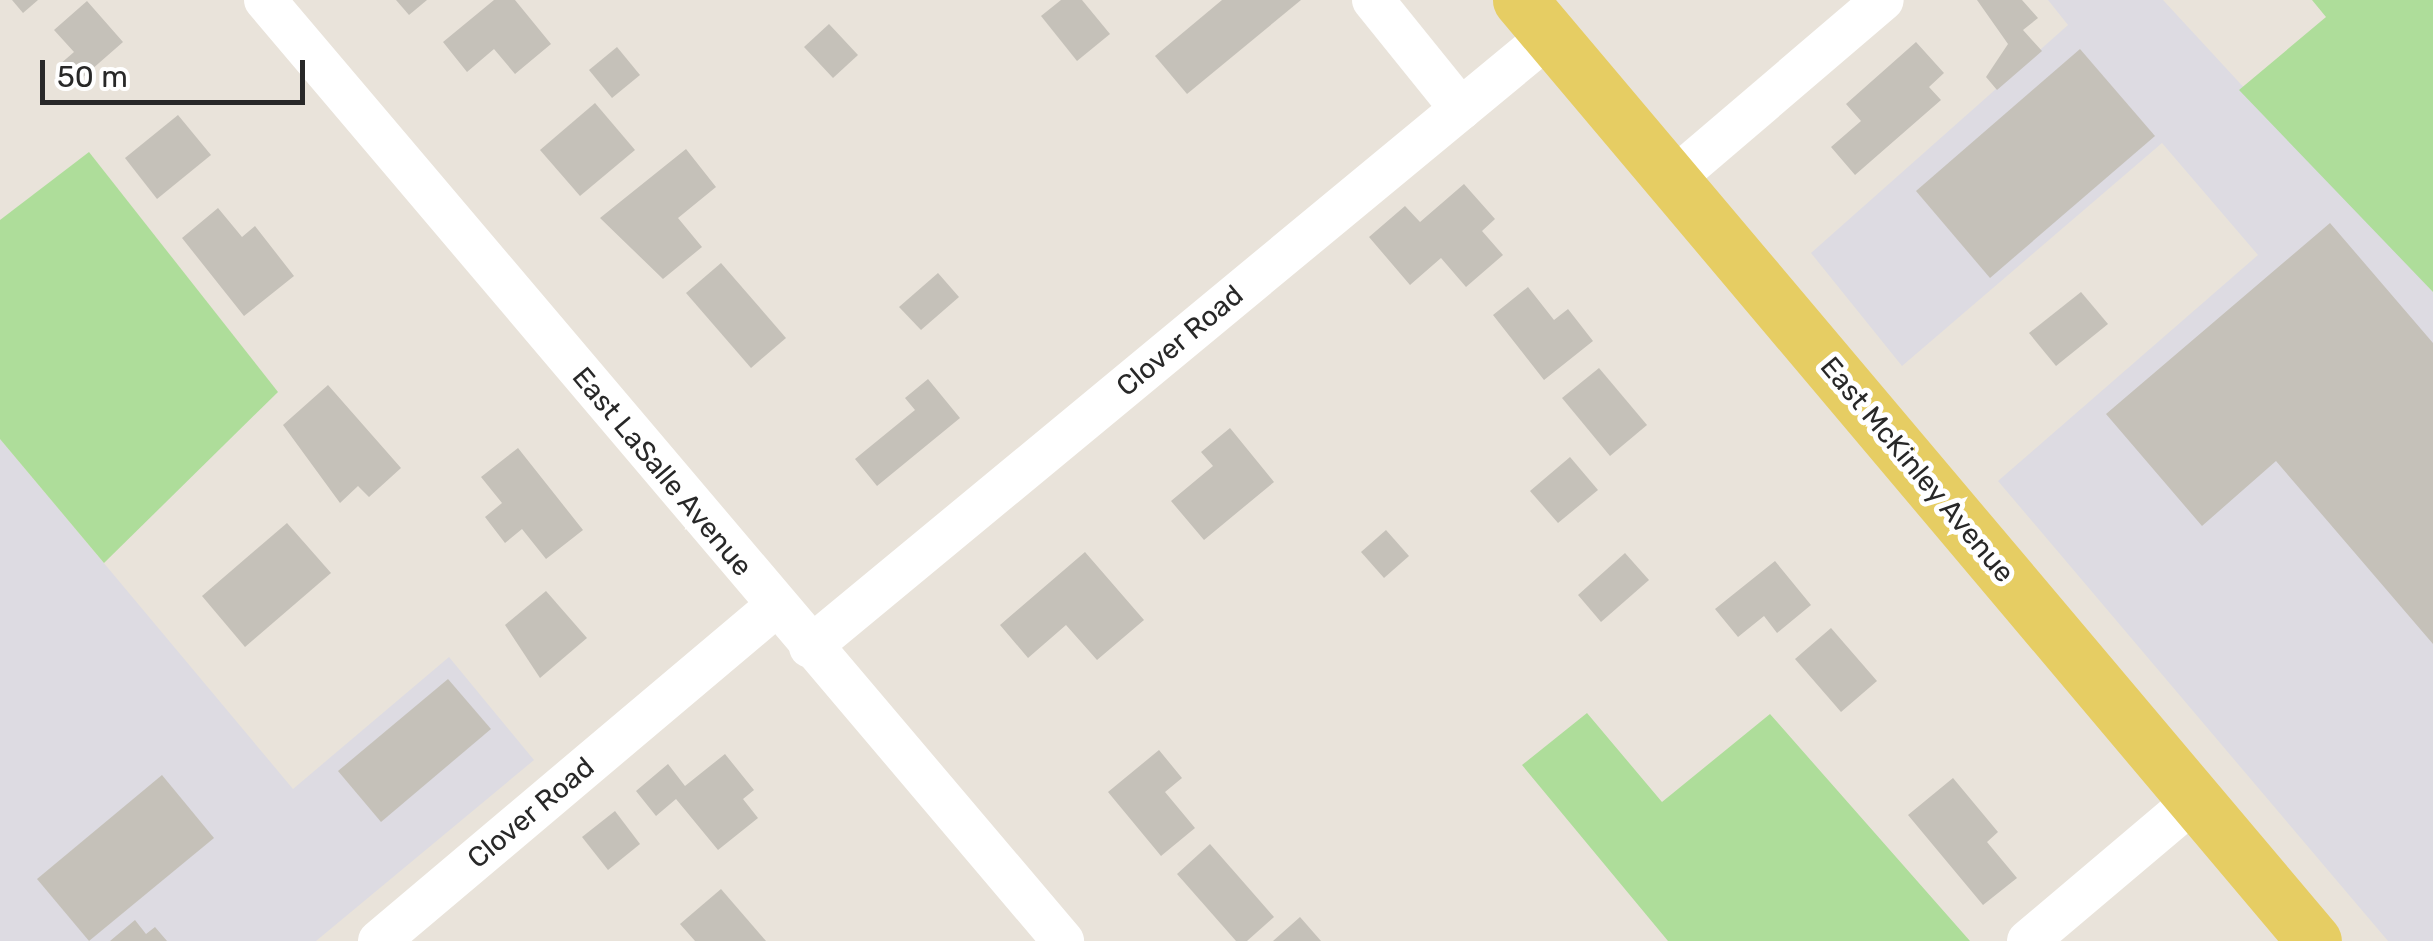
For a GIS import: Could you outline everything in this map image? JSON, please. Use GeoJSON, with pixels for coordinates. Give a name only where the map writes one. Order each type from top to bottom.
{"type":"FeatureCollection","features":[{"type":"Feature","properties":{"kind":"main road","name":"East McKinley Avenue"},"geometry":{"type":"LineString","coordinates":[[1535,17],[2314,941]]}},
{"type":"Feature","properties":{"kind":"street","name":"East LaSalle Avenue"},"geometry":{"type":"LineString","coordinates":[[265,0],[775,607],[1062,941]]}},
{"type":"Feature","properties":{"kind":"street"},"geometry":{"type":"LineString","coordinates":[[1373,0],[1461,108]]}},
{"type":"Feature","properties":{"kind":"street"},"geometry":{"type":"LineString","coordinates":[[1672,180],[1883,0]]}},
{"type":"Feature","properties":{"kind":"street","name":"Clover Road"},"geometry":{"type":"LineString","coordinates":[[810,647],[1461,108],[1535,17]]}},
{"type":"Feature","properties":{"kind":"street","name":"Clover Road"},"geometry":{"type":"LineString","coordinates":[[379,941],[775,607]]}},
{"type":"Feature","properties":{"kind":"street"},"geometry":{"type":"LineString","coordinates":[[2028,941],[2195,800]]}},
{"type":"Feature","properties":{"kind":"shaded area"},"geometry":{"type":"Polygon","coordinates":[[[2048,0],[2163,0],[2433,292],[2433,941],[2388,941],[1998,481],[2258,255],[2162,143],[1902,366],[1811,253],[2068,25],[2048,0]]]}},
{"type":"Feature","properties":{"kind":"shaded area"},"geometry":{"type":"Polygon","coordinates":[[[0,439],[293,789],[449,657],[534,760],[316,941],[0,941],[0,439]]]}},
{"type":"Feature","properties":{"kind":"green space"},"geometry":{"type":"Polygon","coordinates":[[[2312,0],[2433,0],[2433,292],[2239,90],[2326,17],[2312,0]]]}},
{"type":"Feature","properties":{"kind":"green space"},"geometry":{"type":"Polygon","coordinates":[[[89,152],[278,392],[104,563],[0,439],[0,220],[89,152]]]}},
{"type":"Feature","properties":{"kind":"green space"},"geometry":{"type":"Polygon","coordinates":[[[1587,713],[1662,802],[1770,714],[1970,941],[1668,941],[1522,765],[1587,713]]]}},
{"type":"Feature","properties":{"kind":"building"},"geometry":{"type":"Polygon","coordinates":[[[12,0],[38,0],[23,13],[12,0]]]}},
{"type":"Feature","properties":{"kind":"building"},"geometry":{"type":"Polygon","coordinates":[[[396,0],[427,0],[409,15],[396,0]]]}},
{"type":"Feature","properties":{"kind":"building"},"geometry":{"type":"Polygon","coordinates":[[[494,0],[515,0],[551,44],[515,74],[494,49],[467,72],[443,42],[494,0]]]}},
{"type":"Feature","properties":{"kind":"building"},"geometry":{"type":"Polygon","coordinates":[[[1061,0],[1082,0],[1110,34],[1077,61],[1041,16],[1061,0]]]}},
{"type":"Feature","properties":{"kind":"building"},"geometry":{"type":"Polygon","coordinates":[[[1222,0],[1301,0],[1187,94],[1155,56],[1222,0]]]}},
{"type":"Feature","properties":{"kind":"building"},"geometry":{"type":"Polygon","coordinates":[[[1977,0],[2022,0],[2038,18],[2023,30],[2042,51],[1997,90],[1986,77],[2008,44],[1977,0]]]}},
{"type":"Feature","properties":{"kind":"building"},"geometry":{"type":"Polygon","coordinates":[[[87,1],[123,42],[75,84],[59,65],[74,52],[54,30],[87,1]]]}},
{"type":"Feature","properties":{"kind":"building"},"geometry":{"type":"Polygon","coordinates":[[[829,24],[858,55],[833,78],[804,47],[829,24]]]}},
{"type":"Feature","properties":{"kind":"building"},"geometry":{"type":"Polygon","coordinates":[[[1916,42],[1944,73],[1929,87],[1941,100],[1855,175],[1831,147],[1861,121],[1846,104],[1916,42]]]}},
{"type":"Feature","properties":{"kind":"building"},"geometry":{"type":"Polygon","coordinates":[[[617,47],[640,75],[612,98],[589,70],[617,47]]]}},
{"type":"Feature","properties":{"kind":"building"},"geometry":{"type":"Polygon","coordinates":[[[2080,49],[2155,136],[1990,278],[1916,191],[2080,49]]]}},
{"type":"Feature","properties":{"kind":"building"},"geometry":{"type":"Polygon","coordinates":[[[595,103],[635,150],[580,196],[540,150],[595,103]]]}},
{"type":"Feature","properties":{"kind":"building"},"geometry":{"type":"Polygon","coordinates":[[[178,115],[211,155],[157,199],[125,158],[178,115]]]}},
{"type":"Feature","properties":{"kind":"building"},"geometry":{"type":"Polygon","coordinates":[[[686,149],[716,187],[678,218],[702,247],[663,279],[600,218],[686,149]]]}},
{"type":"Feature","properties":{"kind":"building"},"geometry":{"type":"Polygon","coordinates":[[[1464,184],[1495,219],[1482,231],[1503,255],[1466,287],[1441,258],[1410,285],[1369,237],[1405,206],[1420,222],[1464,184]]]}},
{"type":"Feature","properties":{"kind":"building"},"geometry":{"type":"Polygon","coordinates":[[[218,208],[242,237],[255,226],[294,276],[244,316],[182,238],[218,208]]]}},
{"type":"Feature","properties":{"kind":"building"},"geometry":{"type":"Polygon","coordinates":[[[2330,223],[2433,343],[2433,644],[2276,461],[2202,526],[2106,414],[2330,223]]]}},
{"type":"Feature","properties":{"kind":"building"},"geometry":{"type":"Polygon","coordinates":[[[721,263],[786,338],[751,368],[686,293],[721,263]]]}},
{"type":"Feature","properties":{"kind":"building"},"geometry":{"type":"Polygon","coordinates":[[[938,273],[959,297],[921,330],[899,307],[938,273]]]}},
{"type":"Feature","properties":{"kind":"building"},"geometry":{"type":"Polygon","coordinates":[[[1528,287],[1554,320],[1568,309],[1593,341],[1544,380],[1493,315],[1528,287]]]}},
{"type":"Feature","properties":{"kind":"building"},"geometry":{"type":"Polygon","coordinates":[[[2081,292],[2108,324],[2056,366],[2029,333],[2081,292]]]}},
{"type":"Feature","properties":{"kind":"building"},"geometry":{"type":"Polygon","coordinates":[[[1599,368],[1647,425],[1610,456],[1562,398],[1599,368]]]}},
{"type":"Feature","properties":{"kind":"building"},"geometry":{"type":"Polygon","coordinates":[[[928,379],[960,418],[877,486],[855,459],[915,410],[905,398],[928,379]]]}},
{"type":"Feature","properties":{"kind":"building"},"geometry":{"type":"Polygon","coordinates":[[[328,385],[401,468],[369,497],[358,486],[340,503],[283,425],[328,385]]]}},
{"type":"Feature","properties":{"kind":"building"},"geometry":{"type":"Polygon","coordinates":[[[1230,428],[1274,482],[1204,540],[1171,501],[1213,466],[1201,452],[1230,428]]]}},
{"type":"Feature","properties":{"kind":"building"},"geometry":{"type":"Polygon","coordinates":[[[518,448],[583,530],[546,559],[522,529],[505,543],[485,517],[502,503],[481,477],[518,448]]]}},
{"type":"Feature","properties":{"kind":"building"},"geometry":{"type":"Polygon","coordinates":[[[1570,457],[1598,490],[1558,523],[1530,491],[1570,457]]]}},
{"type":"Feature","properties":{"kind":"building"},"geometry":{"type":"Polygon","coordinates":[[[287,523],[331,573],[245,647],[202,596],[287,523]]]}},
{"type":"Feature","properties":{"kind":"building"},"geometry":{"type":"Polygon","coordinates":[[[1386,530],[1409,556],[1384,578],[1361,552],[1386,530]]]}},
{"type":"Feature","properties":{"kind":"building"},"geometry":{"type":"Polygon","coordinates":[[[1085,552],[1144,620],[1097,660],[1066,625],[1028,658],[1000,625],[1085,552]]]}},
{"type":"Feature","properties":{"kind":"building"},"geometry":{"type":"Polygon","coordinates":[[[1625,553],[1649,580],[1601,622],[1578,595],[1625,553]]]}},
{"type":"Feature","properties":{"kind":"building"},"geometry":{"type":"Polygon","coordinates":[[[1775,561],[1811,605],[1777,633],[1764,616],[1738,637],[1715,609],[1775,561]]]}},
{"type":"Feature","properties":{"kind":"building"},"geometry":{"type":"Polygon","coordinates":[[[546,591],[587,638],[540,678],[505,625],[546,591]]]}},
{"type":"Feature","properties":{"kind":"building"},"geometry":{"type":"Polygon","coordinates":[[[1831,628],[1877,681],[1841,712],[1795,659],[1831,628]]]}},
{"type":"Feature","properties":{"kind":"building"},"geometry":{"type":"Polygon","coordinates":[[[448,679],[491,729],[381,822],[338,771],[448,679]]]}},
{"type":"Feature","properties":{"kind":"building"},"geometry":{"type":"Polygon","coordinates":[[[1159,750],[1182,778],[1165,792],[1195,828],[1161,856],[1108,792],[1159,750]]]}},
{"type":"Feature","properties":{"kind":"building"},"geometry":{"type":"Polygon","coordinates":[[[725,754],[754,790],[743,799],[758,818],[718,850],[676,799],[656,816],[636,791],[668,764],[685,786],[725,754]]]}},
{"type":"Feature","properties":{"kind":"building"},"geometry":{"type":"Polygon","coordinates":[[[162,775],[214,838],[89,941],[37,879],[162,775]]]}},
{"type":"Feature","properties":{"kind":"building"},"geometry":{"type":"Polygon","coordinates":[[[1953,778],[1998,832],[1987,842],[2017,878],[1983,905],[1908,815],[1953,778]]]}},
{"type":"Feature","properties":{"kind":"building"},"geometry":{"type":"Polygon","coordinates":[[[615,811],[640,844],[608,870],[582,837],[615,811]]]}},
{"type":"Feature","properties":{"kind":"building"},"geometry":{"type":"Polygon","coordinates":[[[1210,844],[1274,917],[1247,941],[1236,941],[1177,874],[1210,844]]]}},
{"type":"Feature","properties":{"kind":"building"},"geometry":{"type":"Polygon","coordinates":[[[721,889],[766,941],[695,941],[680,924],[721,889]]]}},
{"type":"Feature","properties":{"kind":"building"},"geometry":{"type":"Polygon","coordinates":[[[1300,917],[1321,941],[1273,941],[1300,917]]]}},
{"type":"Feature","properties":{"kind":"building"},"geometry":{"type":"Polygon","coordinates":[[[135,920],[146,934],[155,927],[167,941],[110,941],[135,920]]]}}]}
